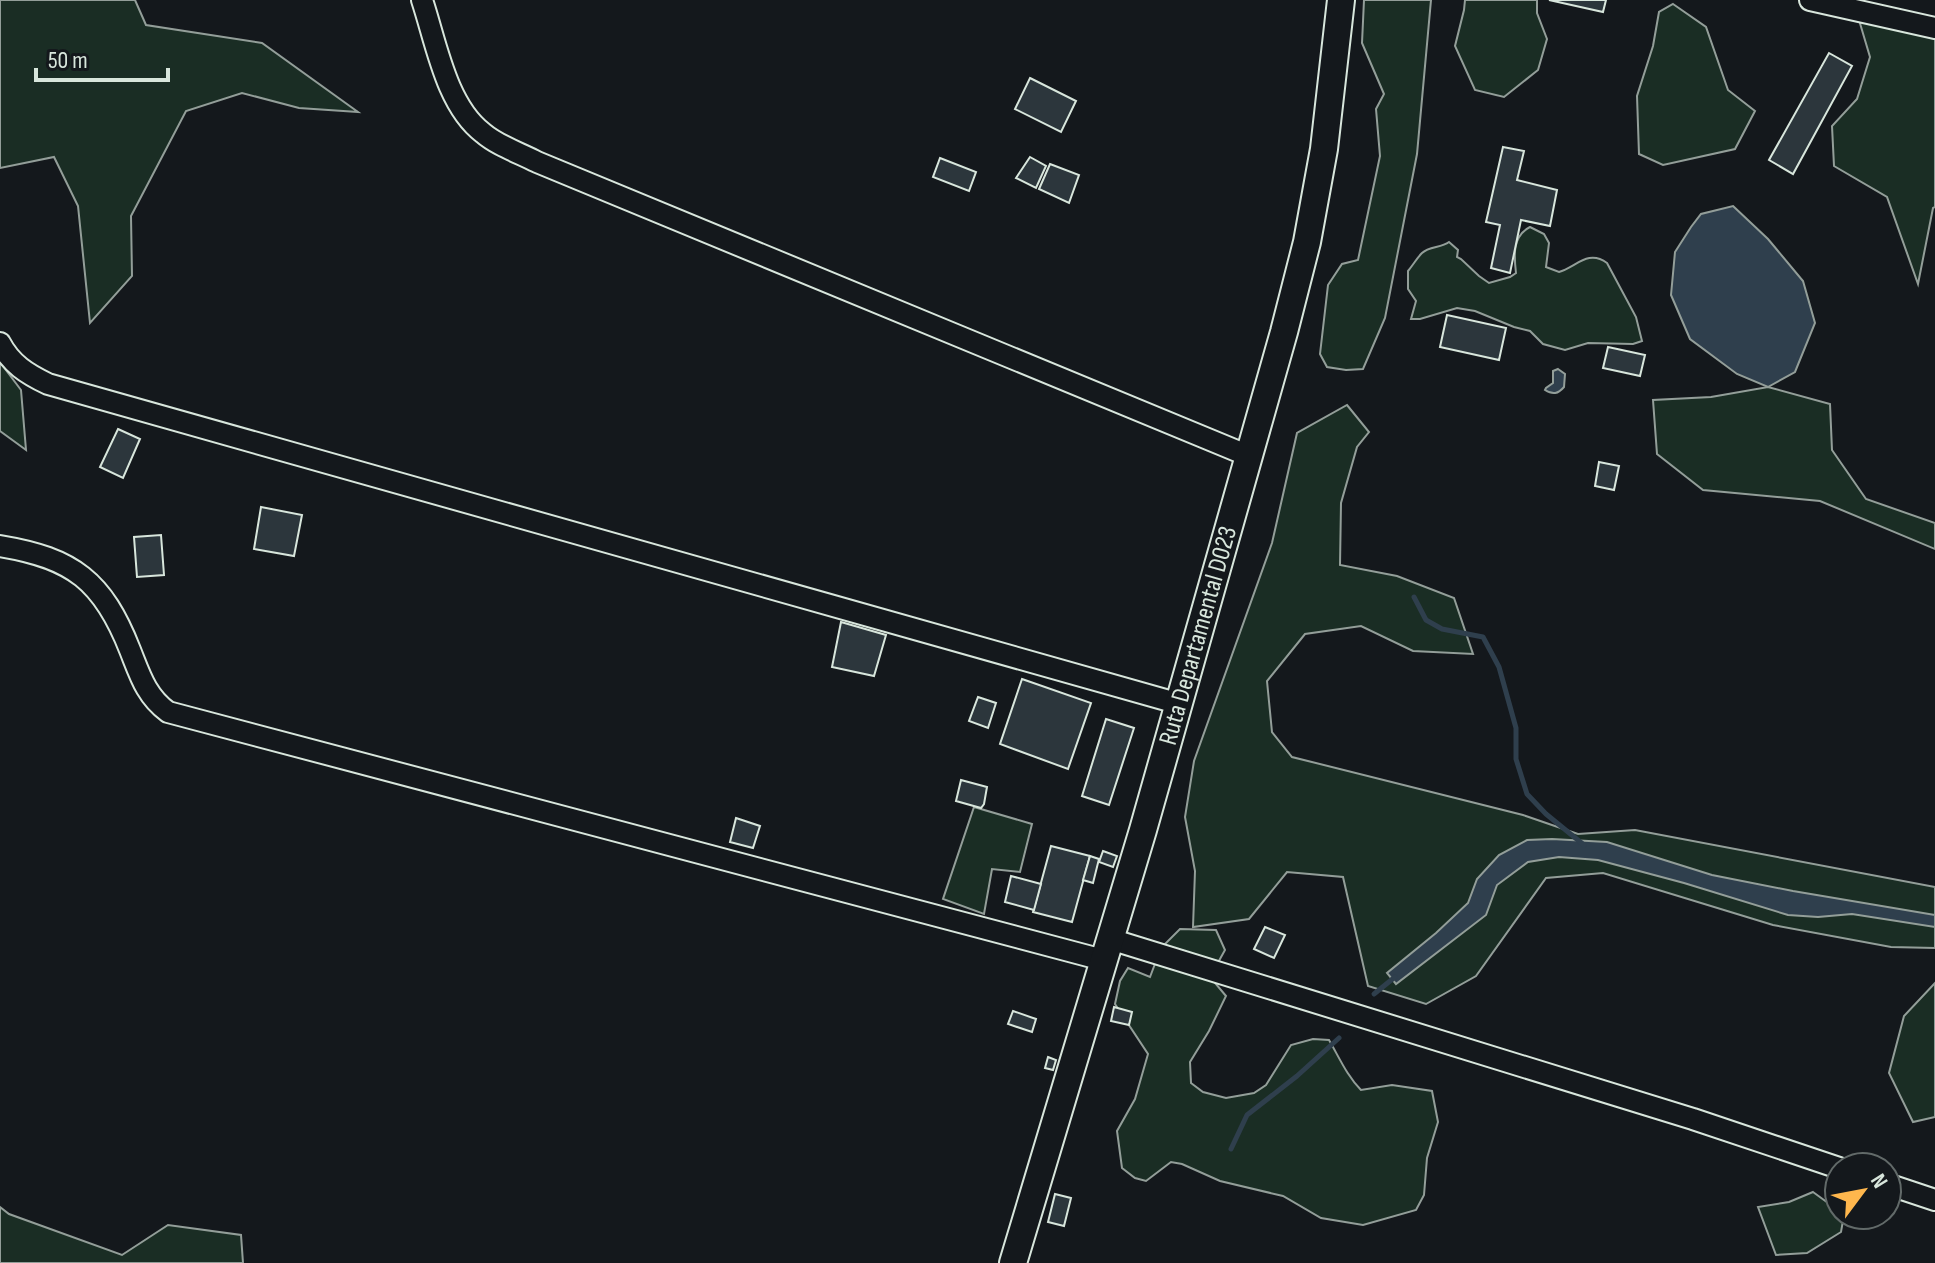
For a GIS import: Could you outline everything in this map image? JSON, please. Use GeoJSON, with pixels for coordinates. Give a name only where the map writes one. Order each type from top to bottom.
{"type":"FeatureCollection","features":[{"type":"Feature","properties":{"kind":"main road","name":"Ruta Departamental D023"},"geometry":{"type":"LineString","coordinates":[[1013,1263],[1180,704],[1284,332],[1307,242],[1324,149],[1341,0]]}},
{"type":"Feature","properties":{"kind":"street"},"geometry":{"type":"LineString","coordinates":[[422,0],[448,82],[469,121],[485,136],[537,162],[1249,456]]}},
{"type":"Feature","properties":{"kind":"street"},"geometry":{"type":"LineString","coordinates":[[1810,0],[1935,28]]}},
{"type":"Feature","properties":{"kind":"street"},"geometry":{"type":"LineString","coordinates":[[1909,22],[1910,0]]}},
{"type":"Feature","properties":{"kind":"street"},"geometry":{"type":"LineString","coordinates":[[0,343],[20,369],[48,384],[1180,704]]}},
{"type":"Feature","properties":{"kind":"street"},"geometry":{"type":"LineString","coordinates":[[0,546],[62,562],[94,586],[118,622],[147,691],[168,712],[1106,950],[1693,1119],[1823,1163]]}},
{"type":"Feature","properties":{"kind":"street"},"geometry":{"type":"LineString","coordinates":[[1903,1189],[1935,1200]]}},
{"type":"Feature","properties":{"kind":"green space"},"geometry":{"type":"Polygon","coordinates":[[[0,0],[135,0],[146,25],[262,43],[358,112],[299,108],[242,93],[186,111],[131,216],[132,276],[90,323],[78,206],[54,157],[0,168],[0,0]]]}},
{"type":"Feature","properties":{"kind":"green space"},"geometry":{"type":"Polygon","coordinates":[[[1364,0],[1431,0],[1417,154],[1385,318],[1363,369],[1346,370],[1327,367],[1320,354],[1328,285],[1342,264],[1358,260],[1380,156],[1376,109],[1384,94],[1362,43],[1364,0]]]}},
{"type":"Feature","properties":{"kind":"green space"},"geometry":{"type":"Polygon","coordinates":[[[1465,0],[1537,0],[1537,13],[1547,39],[1538,70],[1504,97],[1475,90],[1455,46],[1465,0]]]}},
{"type":"Feature","properties":{"kind":"green space"},"geometry":{"type":"Polygon","coordinates":[[[1673,4],[1706,27],[1728,90],[1755,111],[1735,149],[1663,165],[1639,154],[1637,96],[1653,46],[1659,12],[1673,4]]]}},
{"type":"Feature","properties":{"kind":"green space"},"geometry":{"type":"Polygon","coordinates":[[[1859,20],[1935,31],[1935,207],[1918,284],[1887,197],[1834,166],[1832,126],[1857,99],[1870,57],[1859,20]]]}},
{"type":"Feature","properties":{"kind":"green space"},"geometry":{"type":"Polygon","coordinates":[[[1530,227],[1544,234],[1549,243],[1546,267],[1559,272],[1588,258],[1607,263],[1636,317],[1642,341],[1633,344],[1588,343],[1565,350],[1543,344],[1530,331],[1475,311],[1457,308],[1411,319],[1416,301],[1408,289],[1408,271],[1425,251],[1449,242],[1458,250],[1457,257],[1489,283],[1516,273],[1517,241],[1530,227]]]}},
{"type":"Feature","properties":{"kind":"green space"},"geometry":{"type":"Polygon","coordinates":[[[0,362],[21,390],[26,450],[0,431],[0,362]]]}},
{"type":"Feature","properties":{"kind":"green space"},"geometry":{"type":"Polygon","coordinates":[[[1768,387],[1830,404],[1832,450],[1866,499],[1935,523],[1935,549],[1820,501],[1703,490],[1657,454],[1653,400],[1711,397],[1768,387]]]}},
{"type":"Feature","properties":{"kind":"green space"},"geometry":{"type":"Polygon","coordinates":[[[1347,405],[1369,432],[1357,447],[1341,503],[1340,565],[1397,576],[1454,598],[1473,654],[1413,651],[1361,626],[1305,634],[1267,681],[1272,732],[1292,757],[1523,815],[1578,834],[1635,830],[1935,887],[1935,948],[1891,947],[1773,925],[1603,873],[1546,878],[1476,976],[1426,1004],[1368,986],[1343,877],[1287,872],[1249,919],[1193,927],[1195,871],[1185,817],[1194,761],[1272,543],[1297,433],[1347,405]]]}},
{"type":"Feature","properties":{"kind":"green space"},"geometry":{"type":"Polygon","coordinates":[[[974,807],[1032,824],[1020,872],[992,869],[984,914],[943,899],[974,807]]]}},
{"type":"Feature","properties":{"kind":"green space"},"geometry":{"type":"Polygon","coordinates":[[[1180,929],[1216,930],[1225,950],[1210,977],[1226,996],[1190,1062],[1191,1083],[1203,1092],[1226,1098],[1254,1093],[1266,1085],[1291,1045],[1313,1039],[1329,1040],[1347,1073],[1361,1090],[1392,1085],[1432,1091],[1438,1122],[1427,1158],[1424,1195],[1416,1210],[1363,1225],[1321,1218],[1283,1196],[1220,1181],[1182,1164],[1171,1162],[1146,1181],[1135,1178],[1122,1168],[1117,1131],[1135,1099],[1148,1054],[1115,1004],[1120,981],[1128,968],[1150,977],[1161,948],[1180,929]]]}},
{"type":"Feature","properties":{"kind":"green space"},"geometry":{"type":"Polygon","coordinates":[[[1935,983],[1935,1117],[1913,1122],[1889,1073],[1904,1016],[1935,983]]]}},
{"type":"Feature","properties":{"kind":"green space"},"geometry":{"type":"Polygon","coordinates":[[[1813,1192],[1823,1199],[1823,1231],[1841,1232],[1807,1253],[1776,1255],[1758,1207],[1789,1202],[1813,1192]]]}},
{"type":"Feature","properties":{"kind":"green space"},"geometry":{"type":"Polygon","coordinates":[[[0,1207],[9,1214],[122,1255],[168,1225],[241,1235],[243,1263],[0,1263],[0,1207]]]}},
{"type":"Feature","properties":{"kind":"water"},"geometry":{"type":"Polygon","coordinates":[[[1733,206],[1768,239],[1803,281],[1815,323],[1795,372],[1768,387],[1737,374],[1690,339],[1671,295],[1675,252],[1691,227],[1701,214],[1733,206]]]}},
{"type":"Feature","properties":{"kind":"water"},"geometry":{"type":"Polygon","coordinates":[[[1558,369],[1565,374],[1564,387],[1550,393],[1545,390],[1553,383],[1553,371],[1558,369]]]}},
{"type":"Feature","properties":{"kind":"water"},"geometry":{"type":"Polygon","coordinates":[[[1527,840],[1607,842],[1712,875],[1935,915],[1935,927],[1852,914],[1818,917],[1788,915],[1598,860],[1559,857],[1528,862],[1497,885],[1486,915],[1396,984],[1387,973],[1468,903],[1477,879],[1499,855],[1527,840]]]}},
{"type":"Feature","properties":{"kind":"building"},"geometry":{"type":"Polygon","coordinates":[[[1549,0],[1606,0],[1603,12],[1549,0]]]}},
{"type":"Feature","properties":{"kind":"building"},"geometry":{"type":"Polygon","coordinates":[[[1829,53],[1852,66],[1793,174],[1769,160],[1829,53]]]}},
{"type":"Feature","properties":{"kind":"building"},"geometry":{"type":"Polygon","coordinates":[[[1030,78],[1076,101],[1061,132],[1015,109],[1030,78]]]}},
{"type":"Feature","properties":{"kind":"building"},"geometry":{"type":"Polygon","coordinates":[[[1503,147],[1524,151],[1517,180],[1557,190],[1550,226],[1521,220],[1510,273],[1491,268],[1500,225],[1486,222],[1503,147]]]}},
{"type":"Feature","properties":{"kind":"building"},"geometry":{"type":"Polygon","coordinates":[[[1030,157],[1046,166],[1036,188],[1016,178],[1030,157]]]}},
{"type":"Feature","properties":{"kind":"building"},"geometry":{"type":"Polygon","coordinates":[[[940,158],[976,172],[969,191],[933,177],[940,158]]]}},
{"type":"Feature","properties":{"kind":"building"},"geometry":{"type":"Polygon","coordinates":[[[1050,164],[1079,175],[1069,203],[1039,189],[1050,164]]]}},
{"type":"Feature","properties":{"kind":"building"},"geometry":{"type":"Polygon","coordinates":[[[1447,315],[1506,328],[1499,360],[1440,347],[1447,315]]]}},
{"type":"Feature","properties":{"kind":"building"},"geometry":{"type":"Polygon","coordinates":[[[1608,347],[1645,355],[1640,376],[1603,368],[1608,347]]]}},
{"type":"Feature","properties":{"kind":"building"},"geometry":{"type":"Polygon","coordinates":[[[118,429],[140,439],[123,478],[100,467],[118,429]]]}},
{"type":"Feature","properties":{"kind":"building"},"geometry":{"type":"Polygon","coordinates":[[[1599,462],[1619,466],[1614,490],[1595,486],[1599,462]]]}},
{"type":"Feature","properties":{"kind":"building"},"geometry":{"type":"Polygon","coordinates":[[[261,507],[302,515],[294,556],[254,549],[261,507]]]}},
{"type":"Feature","properties":{"kind":"building"},"geometry":{"type":"Polygon","coordinates":[[[161,535],[164,575],[137,577],[134,537],[161,535]]]}},
{"type":"Feature","properties":{"kind":"building"},"geometry":{"type":"Polygon","coordinates":[[[841,622],[886,635],[874,676],[832,667],[841,622]]]}},
{"type":"Feature","properties":{"kind":"building"},"geometry":{"type":"Polygon","coordinates":[[[1022,679],[1091,703],[1068,769],[1000,744],[1022,679]]]}},
{"type":"Feature","properties":{"kind":"building"},"geometry":{"type":"Polygon","coordinates":[[[978,697],[996,703],[988,728],[969,721],[978,697]]]}},
{"type":"Feature","properties":{"kind":"building"},"geometry":{"type":"Polygon","coordinates":[[[1106,719],[1134,728],[1109,805],[1082,796],[1106,719]]]}},
{"type":"Feature","properties":{"kind":"building"},"geometry":{"type":"Polygon","coordinates":[[[961,780],[987,787],[981,808],[956,801],[961,780]]]}},
{"type":"Feature","properties":{"kind":"building"},"geometry":{"type":"Polygon","coordinates":[[[736,818],[760,826],[753,848],[730,842],[736,818]]]}},
{"type":"Feature","properties":{"kind":"building"},"geometry":{"type":"Polygon","coordinates":[[[1051,846],[1090,856],[1072,922],[1033,912],[1051,846]]]}},
{"type":"Feature","properties":{"kind":"building"},"geometry":{"type":"Polygon","coordinates":[[[1103,851],[1117,856],[1113,867],[1099,862],[1103,851]]]}},
{"type":"Feature","properties":{"kind":"building"},"geometry":{"type":"Polygon","coordinates":[[[1090,856],[1099,859],[1093,883],[1083,880],[1090,856]]]}},
{"type":"Feature","properties":{"kind":"building"},"geometry":{"type":"Polygon","coordinates":[[[1011,876],[1041,884],[1034,910],[1005,902],[1011,876]]]}},
{"type":"Feature","properties":{"kind":"building"},"geometry":{"type":"Polygon","coordinates":[[[1265,927],[1285,935],[1274,958],[1254,949],[1265,927]]]}},
{"type":"Feature","properties":{"kind":"building"},"geometry":{"type":"Polygon","coordinates":[[[1114,1007],[1132,1012],[1129,1025],[1111,1021],[1114,1007]]]}},
{"type":"Feature","properties":{"kind":"building"},"geometry":{"type":"Polygon","coordinates":[[[1013,1011],[1036,1019],[1032,1032],[1008,1024],[1013,1011]]]}},
{"type":"Feature","properties":{"kind":"building"},"geometry":{"type":"Polygon","coordinates":[[[1048,1057],[1056,1060],[1053,1070],[1045,1068],[1048,1057]]]}},
{"type":"Feature","properties":{"kind":"building"},"geometry":{"type":"Polygon","coordinates":[[[1055,1194],[1071,1198],[1064,1226],[1048,1222],[1055,1194]]]}},
{"type":"Feature","properties":{"kind":"waterway"},"geometry":{"type":"LineString","coordinates":[[1414,597],[1426,620],[1442,629],[1483,637],[1499,667],[1516,728],[1516,759],[1527,794],[1584,845]]}},
{"type":"Feature","properties":{"kind":"waterway"},"geometry":{"type":"LineString","coordinates":[[1374,994],[1395,977]]}},
{"type":"Feature","properties":{"kind":"waterway"},"geometry":{"type":"LineString","coordinates":[[1231,1149],[1247,1115],[1339,1038]]}}]}
